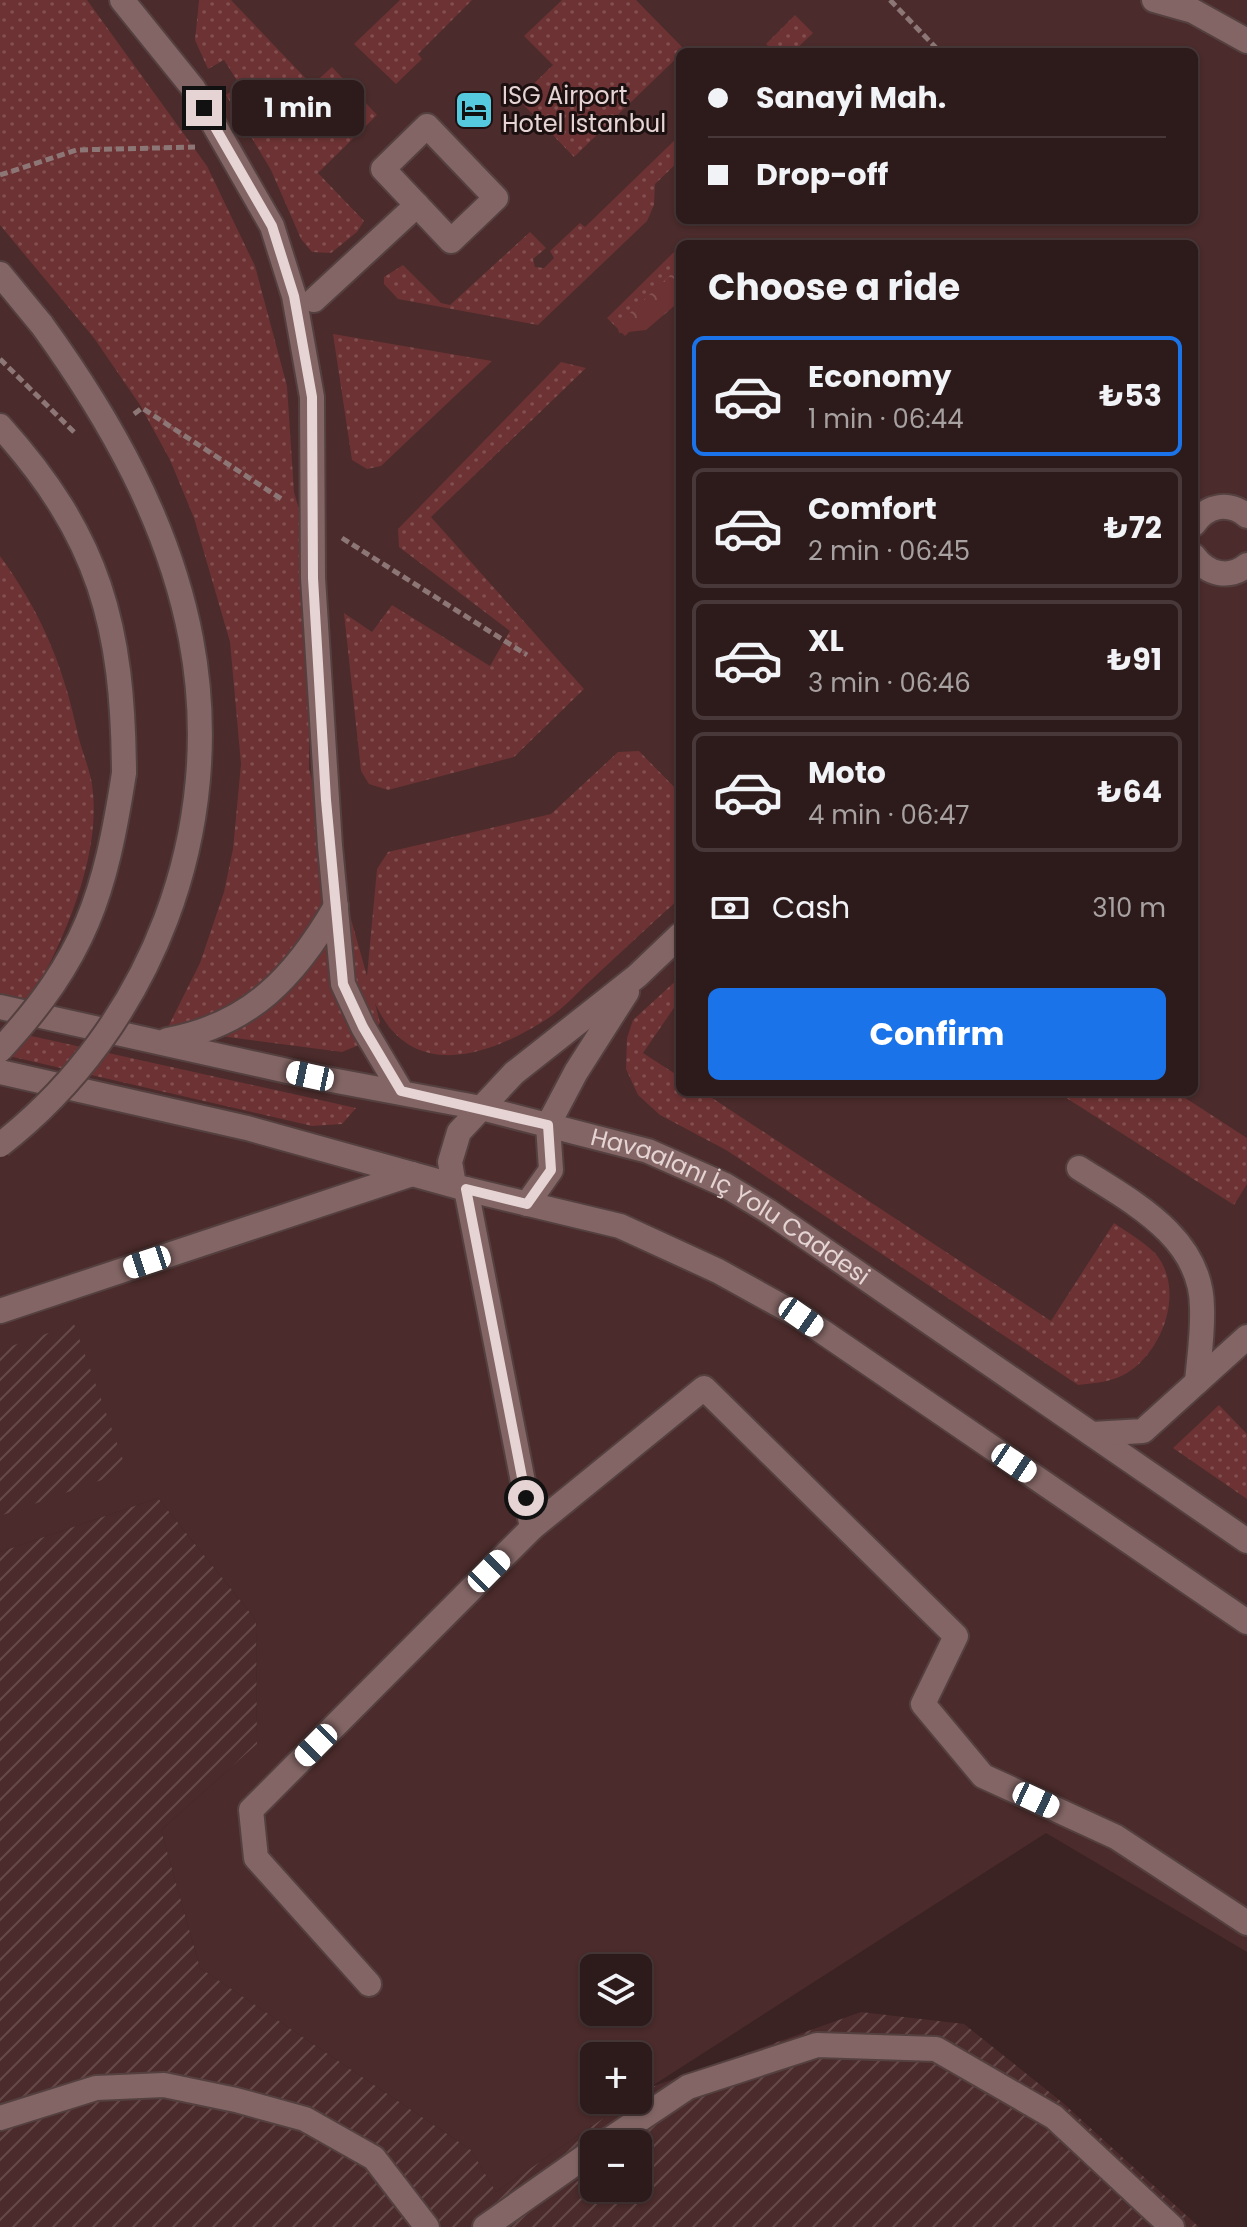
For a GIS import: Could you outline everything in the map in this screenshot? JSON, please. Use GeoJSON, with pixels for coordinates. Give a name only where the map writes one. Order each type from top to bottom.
{"type":"FeatureCollection","features":[{"type":"Feature","properties":{"kind":"street"},"geometry":{"type":"LineString","coordinates":[[122,0],[193,88],[272,226],[294,296],[312,397],[313,578],[343,984],[363,1027],[401,1091]]}},
{"type":"Feature","properties":{"kind":"street"},"geometry":{"type":"LineString","coordinates":[[1154,0],[1193,11],[1247,41]]}},
{"type":"Feature","properties":{"kind":"street"},"geometry":{"type":"LineString","coordinates":[[427,126],[496,198],[451,241],[417,205],[383,169],[427,126]]}},
{"type":"Feature","properties":{"kind":"street"},"geometry":{"type":"LineString","coordinates":[[314,300],[417,205]]}},
{"type":"Feature","properties":{"kind":"street"},"geometry":{"type":"LineString","coordinates":[[0,274],[91,393],[160,533],[191,639],[198,696],[199,756],[194,813],[182,870],[168,918],[136,988],[97,1048],[63,1089],[0,1145]]}},
{"type":"Feature","properties":{"kind":"street"},"geometry":{"type":"LineString","coordinates":[[0,291],[42,325]]}},
{"type":"Feature","properties":{"kind":"street"},"geometry":{"type":"LineString","coordinates":[[0,426],[66,509],[88,552],[106,601],[117,649],[124,712],[124,773],[114,838],[98,900],[85,932],[47,993],[0,1050]]}},
{"type":"Feature","properties":{"kind":"street"},"geometry":{"type":"LineString","coordinates":[[1199,513],[1223,506],[1238,509],[1247,516]]}},
{"type":"Feature","properties":{"kind":"street"},"geometry":{"type":"LineString","coordinates":[[1198,560],[1213,573],[1227,574],[1247,565]]}},
{"type":"Feature","properties":{"kind":"street"},"geometry":{"type":"LineString","coordinates":[[156,1042],[202,1034],[261,1002],[309,952],[336,906]]}},
{"type":"Feature","properties":{"kind":"street"},"geometry":{"type":"LineString","coordinates":[[532,1528],[460,1187],[450,1162],[459,1132],[514,1073],[637,976],[676,939]]}},
{"type":"Feature","properties":{"kind":"street"},"geometry":{"type":"LineString","coordinates":[[527,1204],[551,1170],[548,1125],[576,1072],[637,976]]}},
{"type":"Feature","properties":{"kind":"street","name":"Havaalanı İç Yolu Caddesi"},"geometry":{"type":"LineString","coordinates":[[0,1007],[310,1076],[481,1108],[648,1151],[725,1185],[768,1211],[1247,1541]]}},
{"type":"Feature","properties":{"kind":"street"},"geometry":{"type":"LineString","coordinates":[[0,1072],[247,1128],[460,1187],[620,1226],[718,1271],[801,1317],[1247,1622]]}},
{"type":"Feature","properties":{"kind":"street"},"geometry":{"type":"LineString","coordinates":[[1079,1168],[1151,1215],[1189,1253],[1203,1305],[1197,1382]]}},
{"type":"Feature","properties":{"kind":"street"},"geometry":{"type":"LineString","coordinates":[[0,1311],[412,1174]]}},
{"type":"Feature","properties":{"kind":"street"},"geometry":{"type":"LineString","coordinates":[[1092,1434],[1143,1431],[1247,1337]]}},
{"type":"Feature","properties":{"kind":"street"},"geometry":{"type":"LineString","coordinates":[[369,1984],[256,1858],[251,1810],[532,1528],[704,1388],[956,1636],[923,1704],[983,1776],[1116,1837],[1247,1923]]}},
{"type":"Feature","properties":{"kind":"street"},"geometry":{"type":"LineString","coordinates":[[624,2130],[688,2087],[817,2045],[936,2049],[1054,2117],[1172,2227]]}},
{"type":"Feature","properties":{"kind":"street"},"geometry":{"type":"LineString","coordinates":[[0,2118],[96,2088],[164,2085],[236,2100],[305,2119],[374,2158],[427,2227]]}},
{"type":"Feature","properties":{"kind":"street"},"geometry":{"type":"LineString","coordinates":[[485,2227],[580,2160]]}},
{"type":"Feature","properties":{"kind":"path"},"geometry":{"type":"LineString","coordinates":[[890,0],[936,48]]}},
{"type":"Feature","properties":{"kind":"path"},"geometry":{"type":"LineString","coordinates":[[0,175],[76,150],[227,147]]}},
{"type":"Feature","properties":{"kind":"path"},"geometry":{"type":"LineString","coordinates":[[0,359],[77,436]]}},
{"type":"Feature","properties":{"kind":"path"},"geometry":{"type":"LineString","coordinates":[[458,615],[527,655]]}},
{"type":"Feature","properties":{"kind":"shaded area"},"geometry":{"type":"Polygon","coordinates":[[[0,0],[1247,0],[1247,1952],[1046,1833],[652,2086],[652,2042],[580,2042],[580,2114],[610,2114],[586,2130],[580,2130],[580,2134],[496,2192],[471,2150],[200,1968],[161,1830],[257,1744],[256,1620],[158,1498],[0,1552],[0,0]]]}},
{"type":"Feature","properties":{"kind":"shaded area"},"geometry":{"type":"Polygon","coordinates":[[[74,1324],[127,1471],[0,1516],[0,1350],[74,1324]]]}},
{"type":"Feature","properties":{"kind":"shaded area"},"geometry":{"type":"Polygon","coordinates":[[[158,1498],[256,1620],[257,1744],[161,1830],[200,1968],[471,2150],[496,2192],[580,2134],[580,2202],[652,2202],[652,2130],[586,2130],[610,2114],[652,2114],[652,2087],[861,2012],[964,2024],[1063,2103],[1199,2227],[0,2227],[0,1552],[158,1498]]]}},
{"type":"Feature","properties":{"kind":"green space"},"geometry":{"type":"Polygon","coordinates":[[[0,0],[87,0],[207,166],[255,266],[287,386],[294,492],[310,547],[309,769],[367,976],[377,869],[388,852],[551,814],[618,752],[639,751],[676,789],[676,902],[550,1017],[503,1043],[454,1055],[431,1053],[409,1045],[390,1028],[375,1003],[380,1023],[364,1043],[342,1052],[167,1029],[200,963],[224,892],[233,849],[241,764],[230,642],[194,518],[170,460],[140,405],[94,338],[0,225],[0,0]]]}},
{"type":"Feature","properties":{"kind":"green space"},"geometry":{"type":"Polygon","coordinates":[[[199,0],[231,0],[312,85],[332,67],[377,115],[318,173],[364,221],[357,232],[331,253],[312,252],[301,239],[271,170],[226,95],[240,85],[224,60],[208,69],[195,40],[199,0]]]}},
{"type":"Feature","properties":{"kind":"green space"},"geometry":{"type":"Polygon","coordinates":[[[400,0],[472,0],[418,54],[422,59],[396,84],[354,44],[400,0]]]}},
{"type":"Feature","properties":{"kind":"green space"},"geometry":{"type":"Polygon","coordinates":[[[562,0],[636,0],[683,48],[676,48],[676,59],[574,157],[518,99],[553,65],[524,36],[562,0]]]}},
{"type":"Feature","properties":{"kind":"green space"},"geometry":{"type":"Polygon","coordinates":[[[795,15],[813,33],[797,48],[770,48],[766,44],[795,15]]]}},
{"type":"Feature","properties":{"kind":"green space"},"geometry":{"type":"Polygon","coordinates":[[[676,139],[676,164],[655,184],[654,205],[647,221],[538,325],[398,299],[384,284],[384,277],[403,265],[441,303],[450,305],[530,232],[546,248],[533,259],[535,267],[544,268],[554,258],[550,251],[580,223],[585,227],[676,139]]]}},
{"type":"Feature","properties":{"kind":"green space"},"geometry":{"type":"Polygon","coordinates":[[[676,252],[676,288],[625,336],[607,318],[676,252]]]}},
{"type":"Feature","properties":{"kind":"green space"},"geometry":{"type":"Polygon","coordinates":[[[676,270],[676,304],[646,330],[619,333],[617,325],[676,270]]]}},
{"type":"Feature","properties":{"kind":"green space"},"geometry":{"type":"Polygon","coordinates":[[[333,334],[492,361],[381,466],[367,469],[352,460],[333,334]]]}},
{"type":"Feature","properties":{"kind":"green space"},"geometry":{"type":"Polygon","coordinates":[[[561,362],[586,368],[431,517],[584,689],[514,757],[388,790],[369,784],[361,771],[344,613],[372,632],[392,605],[490,666],[510,631],[399,547],[398,529],[561,362]]]}},
{"type":"Feature","properties":{"kind":"green space"},"geometry":{"type":"Polygon","coordinates":[[[0,556],[37,616],[56,658],[91,779],[94,807],[92,836],[78,896],[55,953],[28,1004],[0,997],[0,556]]]}},
{"type":"Feature","properties":{"kind":"green space"},"geometry":{"type":"Polygon","coordinates":[[[676,981],[676,1005],[643,1053],[676,1074],[676,1096],[709,1096],[1051,1321],[1114,1223],[1155,1253],[1169,1284],[1166,1318],[1151,1350],[1140,1363],[1121,1376],[1078,1385],[726,1150],[660,1115],[638,1095],[626,1069],[627,1038],[633,1020],[676,981]]]}},
{"type":"Feature","properties":{"kind":"green space"},"geometry":{"type":"Polygon","coordinates":[[[0,1029],[356,1108],[342,1124],[312,1126],[0,1054],[0,1029]]]}},
{"type":"Feature","properties":{"kind":"green space"},"geometry":{"type":"Polygon","coordinates":[[[1063,1096],[1182,1096],[1247,1138],[1247,1184],[1234,1205],[1063,1096]]]}},
{"type":"Feature","properties":{"kind":"green space"},"geometry":{"type":"Polygon","coordinates":[[[1219,1405],[1247,1434],[1247,1499],[1173,1448],[1219,1405]]]}},
{"type":"Feature","properties":{"kind":"place","name":"ISG Airport Hotel Istanbul"},"geometry":{"type":"Point","coordinates":[474,110]}},
{"type":"Feature","properties":{"kind":"route"},"geometry":{"type":"LineString","coordinates":[[204,108],[272,226],[294,296],[312,397],[313,578],[326,800],[343,984],[363,1027],[401,1091],[548,1125],[552,1142],[551,1170],[527,1204],[466,1189],[526,1498]]}}]}
